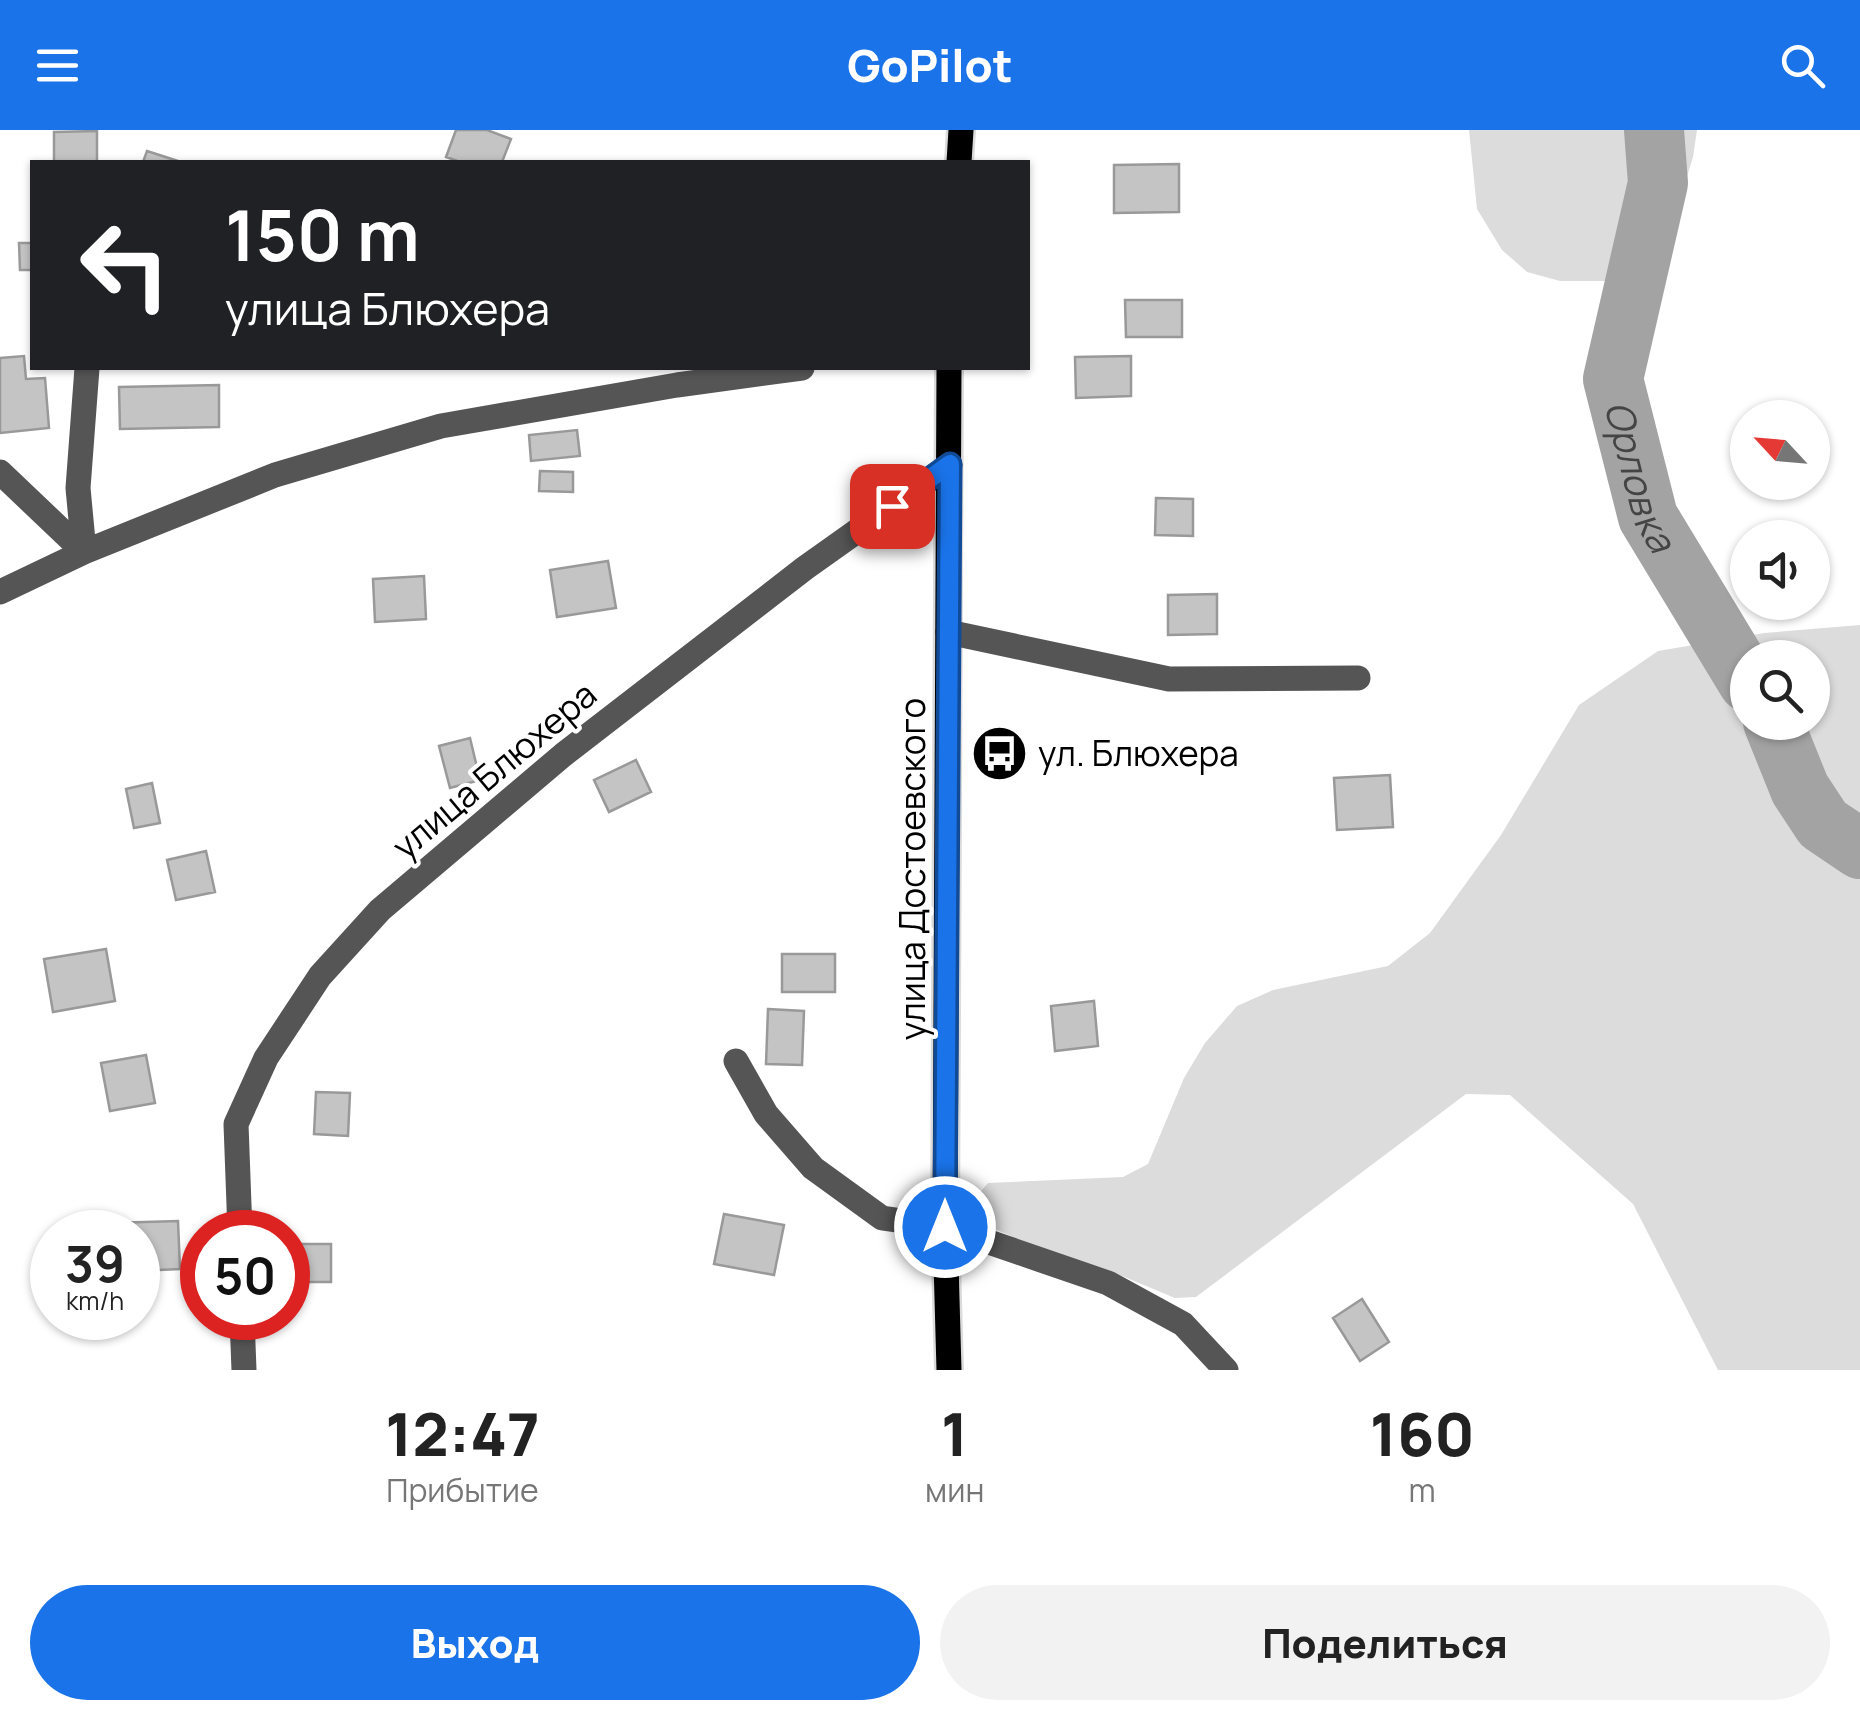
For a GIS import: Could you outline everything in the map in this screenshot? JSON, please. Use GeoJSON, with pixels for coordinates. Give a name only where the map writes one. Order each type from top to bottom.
{"type":"FeatureCollection","features":[{"type":"Feature","properties":{"kind":"main road"},"geometry":{"type":"LineString","coordinates":[[959,160],[961,130]]}},
{"type":"Feature","properties":{"kind":"main road","name":"улица Достоевского"},"geometry":{"type":"LineString","coordinates":[[949,370],[945,1227],[949,1370]]}},
{"type":"Feature","properties":{"kind":"street"},"geometry":{"type":"LineString","coordinates":[[84,552],[78,488],[87,370]]}},
{"type":"Feature","properties":{"kind":"street"},"geometry":{"type":"LineString","coordinates":[[0,592],[84,552],[275,475],[440,426],[787,370]]}},
{"type":"Feature","properties":{"kind":"street","name":"улица Блюхера"},"geometry":{"type":"LineString","coordinates":[[239,1210],[236,1124],[266,1058],[320,976],[380,910],[563,755],[804,568],[950,464]]}},
{"type":"Feature","properties":{"kind":"street"},"geometry":{"type":"LineString","coordinates":[[0,472],[84,552]]}},
{"type":"Feature","properties":{"kind":"street"},"geometry":{"type":"LineString","coordinates":[[948,632],[1169,679],[1358,678]]}},
{"type":"Feature","properties":{"kind":"street"},"geometry":{"type":"LineString","coordinates":[[736,1061],[766,1114],[813,1168],[882,1218],[945,1227],[1108,1282],[1183,1324],[1226,1370]]}},
{"type":"Feature","properties":{"kind":"street"},"geometry":{"type":"LineString","coordinates":[[243,1340],[244,1370]]}},
{"type":"Feature","properties":{"kind":"shaded area"},"geometry":{"type":"Polygon","coordinates":[[[1469,130],[1697,130],[1693,157],[1661,261],[1617,281],[1560,281],[1527,272],[1502,250],[1477,209],[1469,130]]]}},
{"type":"Feature","properties":{"kind":"shaded area"},"geometry":{"type":"Polygon","coordinates":[[[1860,625],[1860,1370],[1718,1370],[1633,1204],[1510,1095],[1466,1094],[1196,1297],[1175,1298],[1103,1268],[1049,1253],[979,1222],[973,1211],[976,1197],[988,1183],[1123,1177],[1148,1164],[1184,1078],[1205,1043],[1237,1006],[1273,990],[1388,966],[1430,933],[1501,835],[1579,705],[1658,651],[1764,633],[1860,625]]]}},
{"type":"Feature","properties":{"kind":"building"},"geometry":{"type":"Polygon","coordinates":[[[456,130],[487,130],[511,139],[503,160],[446,157],[456,130]]]}},
{"type":"Feature","properties":{"kind":"building"},"geometry":{"type":"Polygon","coordinates":[[[97,131],[97,160],[54,160],[54,132],[97,131]]]}},
{"type":"Feature","properties":{"kind":"building"},"geometry":{"type":"Polygon","coordinates":[[[147,151],[175,160],[144,160],[147,151]]]}},
{"type":"Feature","properties":{"kind":"building"},"geometry":{"type":"Polygon","coordinates":[[[1179,164],[1179,212],[1114,213],[1114,165],[1179,164]]]}},
{"type":"Feature","properties":{"kind":"building"},"geometry":{"type":"Polygon","coordinates":[[[19,243],[30,243],[30,270],[20,270],[19,243]]]}},
{"type":"Feature","properties":{"kind":"building"},"geometry":{"type":"Polygon","coordinates":[[[1125,300],[1182,300],[1182,337],[1126,337],[1125,300]]]}},
{"type":"Feature","properties":{"kind":"building"},"geometry":{"type":"Polygon","coordinates":[[[24,356],[26,379],[45,378],[49,428],[0,433],[0,358],[24,356]]]}},
{"type":"Feature","properties":{"kind":"building"},"geometry":{"type":"Polygon","coordinates":[[[1131,356],[1131,396],[1076,398],[1075,357],[1131,356]]]}},
{"type":"Feature","properties":{"kind":"building"},"geometry":{"type":"Polygon","coordinates":[[[219,385],[219,427],[120,429],[119,387],[219,385]]]}},
{"type":"Feature","properties":{"kind":"building"},"geometry":{"type":"Polygon","coordinates":[[[577,430],[580,456],[531,461],[529,435],[577,430]]]}},
{"type":"Feature","properties":{"kind":"building"},"geometry":{"type":"Polygon","coordinates":[[[540,471],[573,472],[573,492],[539,491],[540,471]]]}},
{"type":"Feature","properties":{"kind":"building"},"geometry":{"type":"Polygon","coordinates":[[[1156,498],[1193,499],[1193,536],[1155,535],[1156,498]]]}},
{"type":"Feature","properties":{"kind":"building"},"geometry":{"type":"Polygon","coordinates":[[[608,561],[616,608],[557,617],[550,570],[608,561]]]}},
{"type":"Feature","properties":{"kind":"building"},"geometry":{"type":"Polygon","coordinates":[[[424,576],[426,619],[375,622],[373,579],[424,576]]]}},
{"type":"Feature","properties":{"kind":"building"},"geometry":{"type":"Polygon","coordinates":[[[1217,594],[1217,634],[1168,635],[1168,595],[1217,594]]]}},
{"type":"Feature","properties":{"kind":"building"},"geometry":{"type":"Polygon","coordinates":[[[470,738],[480,780],[450,788],[439,746],[470,738]]]}},
{"type":"Feature","properties":{"kind":"building"},"geometry":{"type":"Polygon","coordinates":[[[636,760],[651,792],[609,812],[594,780],[636,760]]]}},
{"type":"Feature","properties":{"kind":"building"},"geometry":{"type":"Polygon","coordinates":[[[1390,775],[1393,827],[1337,830],[1334,778],[1390,775]]]}},
{"type":"Feature","properties":{"kind":"building"},"geometry":{"type":"Polygon","coordinates":[[[152,783],[160,823],[134,828],[126,789],[152,783]]]}},
{"type":"Feature","properties":{"kind":"building"},"geometry":{"type":"Polygon","coordinates":[[[206,851],[215,892],[176,900],[167,860],[206,851]]]}},
{"type":"Feature","properties":{"kind":"building"},"geometry":{"type":"Polygon","coordinates":[[[106,949],[115,1001],[53,1012],[44,959],[106,949]]]}},
{"type":"Feature","properties":{"kind":"building"},"geometry":{"type":"Polygon","coordinates":[[[782,954],[835,954],[835,992],[782,992],[782,954]]]}},
{"type":"Feature","properties":{"kind":"building"},"geometry":{"type":"Polygon","coordinates":[[[1094,1001],[1098,1046],[1055,1051],[1051,1006],[1094,1001]]]}},
{"type":"Feature","properties":{"kind":"building"},"geometry":{"type":"Polygon","coordinates":[[[768,1009],[804,1011],[802,1065],[766,1064],[768,1009]]]}},
{"type":"Feature","properties":{"kind":"building"},"geometry":{"type":"Polygon","coordinates":[[[146,1055],[155,1103],[110,1111],[101,1063],[146,1055]]]}},
{"type":"Feature","properties":{"kind":"building"},"geometry":{"type":"Polygon","coordinates":[[[316,1092],[350,1093],[348,1136],[314,1134],[316,1092]]]}},
{"type":"Feature","properties":{"kind":"building"},"geometry":{"type":"Polygon","coordinates":[[[724,1214],[784,1225],[774,1275],[714,1264],[724,1214]]]}},
{"type":"Feature","properties":{"kind":"building"},"geometry":{"type":"Polygon","coordinates":[[[178,1221],[180,1269],[160,1270],[160,1222],[178,1221]]]}},
{"type":"Feature","properties":{"kind":"building"},"geometry":{"type":"Polygon","coordinates":[[[310,1244],[331,1244],[331,1282],[310,1282],[310,1244]]]}},
{"type":"Feature","properties":{"kind":"building"},"geometry":{"type":"Polygon","coordinates":[[[1362,1299],[1389,1342],[1360,1361],[1333,1318],[1362,1299]]]}},
{"type":"Feature","properties":{"kind":"waterway","name":"Орловка"},"geometry":{"type":"LineString","coordinates":[[1654,130],[1658,183],[1613,379],[1648,517],[1730,652]]}},
{"type":"Feature","properties":{"kind":"waterway","name":"Орловка"},"geometry":{"type":"LineString","coordinates":[[1780,740],[1800,789],[1823,824],[1860,849]]}},
{"type":"Feature","properties":{"kind":"place","name":"ул. Блюхера"},"geometry":{"type":"Point","coordinates":[999,753]}},
{"type":"Feature","properties":{"kind":"route"},"geometry":{"type":"LineString","coordinates":[[892,506],[950,464],[945,1227]]}}]}
